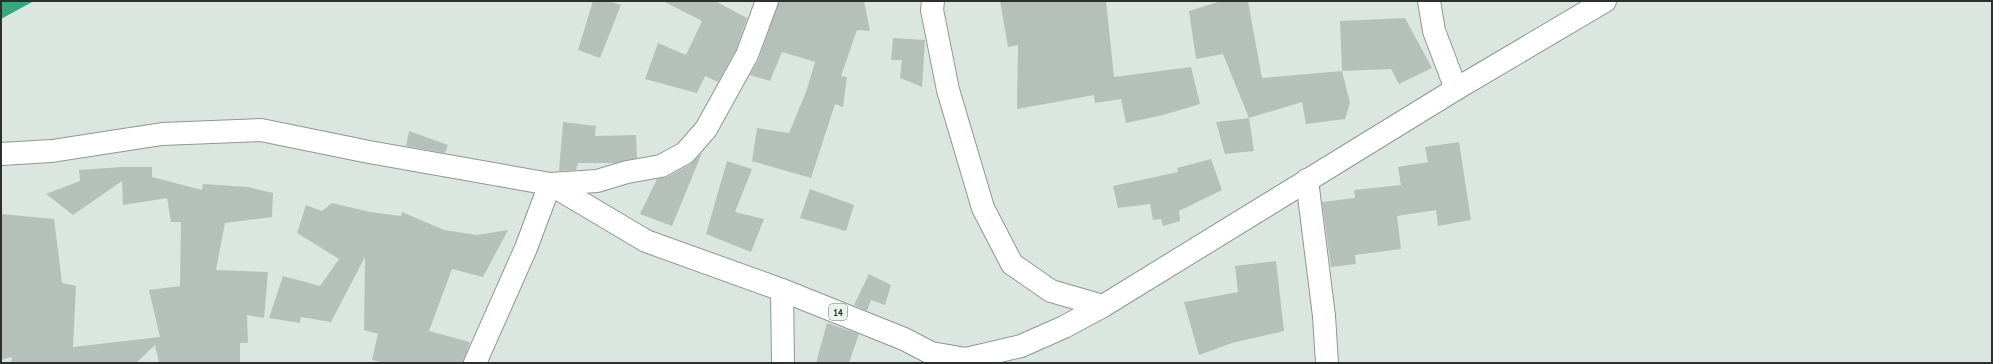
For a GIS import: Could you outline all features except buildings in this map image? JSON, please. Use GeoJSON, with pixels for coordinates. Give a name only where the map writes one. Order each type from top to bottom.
{"type":"FeatureCollection","features":[{"type":"Feature","properties":{"kind":"main road"},"geometry":{"type":"LineString","coordinates":[[475,363],[526,248],[550,184],[597,181],[627,172],[661,166],[685,153],[706,129],[747,55],[767,1]]}},
{"type":"Feature","properties":{"kind":"main road"},"geometry":{"type":"LineString","coordinates":[[933,1],[932,10],[948,90],[983,208],[1012,264],[1052,290],[1103,306]]}},
{"type":"Feature","properties":{"kind":"main road"},"geometry":{"type":"LineString","coordinates":[[1429,1],[1434,31],[1456,89]]}},
{"type":"Feature","properties":{"kind":"main road","name":"14"},"geometry":{"type":"LineString","coordinates":[[1,154],[52,151],[162,134],[261,130],[369,152],[550,184],[646,241],[782,290],[904,339],[931,353],[966,359],[1021,346],[1064,327],[1103,306],[1456,89],[1606,1]]}},
{"type":"Feature","properties":{"kind":"main road"},"geometry":{"type":"LineString","coordinates":[[1307,180],[1324,316],[1327,363]]}},
{"type":"Feature","properties":{"kind":"main road"},"geometry":{"type":"LineString","coordinates":[[782,290],[783,363]]}},
{"type":"Feature","properties":{"kind":"shaded area"},"geometry":{"type":"Polygon","coordinates":[[[1,1],[34,1],[1,19],[1,1]]]}}]}
